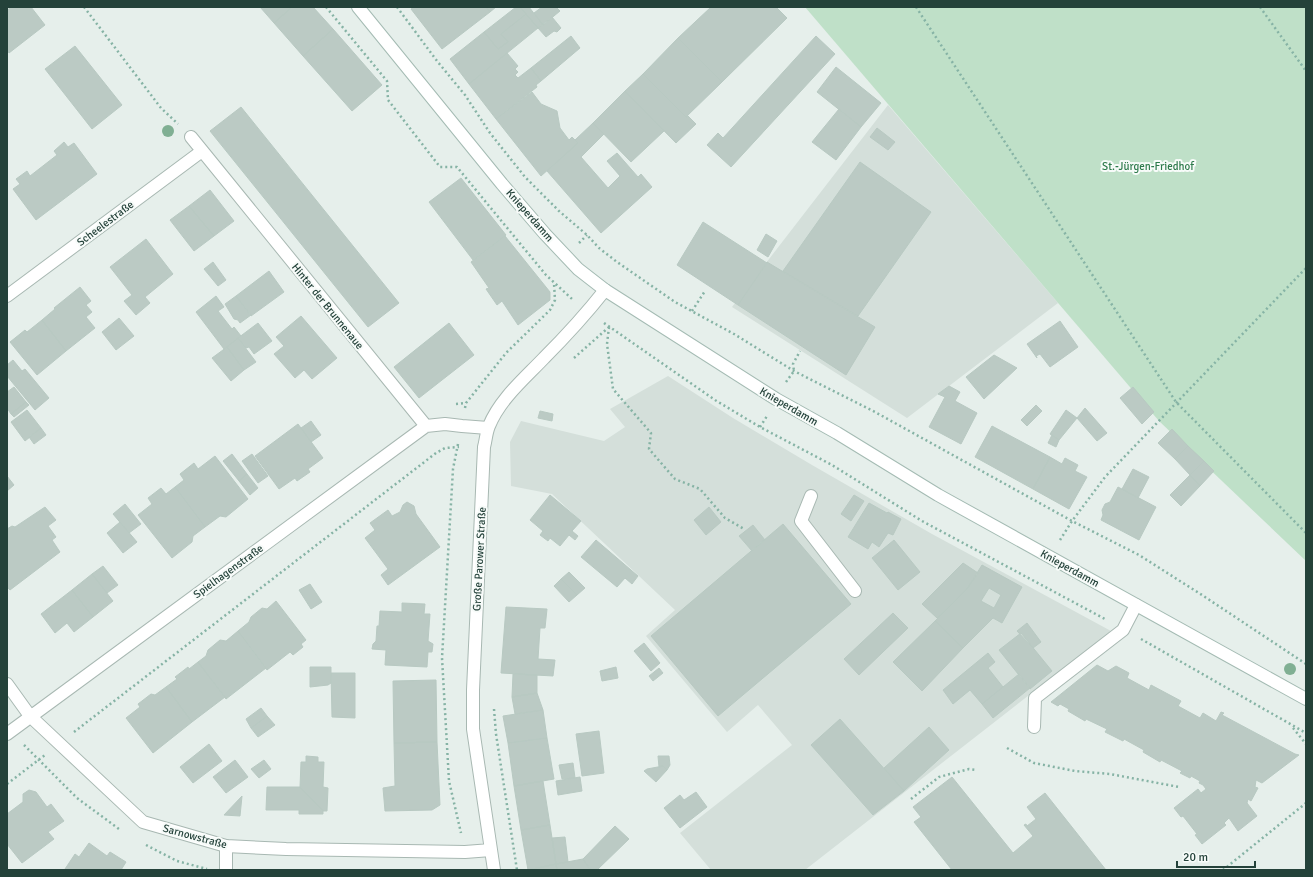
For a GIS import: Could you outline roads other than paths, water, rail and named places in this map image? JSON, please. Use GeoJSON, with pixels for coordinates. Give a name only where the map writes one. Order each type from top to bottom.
{"type":"FeatureCollection","features":[{"type":"Feature","properties":{"kind":"street","name":"Knieperdamm"},"geometry":{"type":"LineString","coordinates":[[358,7],[502,184],[545,234],[578,269],[605,290],[776,399],[837,433],[932,491],[1306,698]]}},
{"type":"Feature","properties":{"kind":"street","name":"Hinter der Brunnenaue"},"geometry":{"type":"LineString","coordinates":[[191,137],[426,426]]}},
{"type":"Feature","properties":{"kind":"street","name":"Scheelestraße"},"geometry":{"type":"LineString","coordinates":[[7,296],[202,151]]}},
{"type":"Feature","properties":{"kind":"street","name":"Große Parower Straße"},"geometry":{"type":"LineString","coordinates":[[494,870],[473,729],[473,690],[484,447],[488,428],[503,402],[517,385],[588,312],[605,290]]}},
{"type":"Feature","properties":{"kind":"street"},"geometry":{"type":"LineString","coordinates":[[426,426],[445,424],[488,428]]}},
{"type":"Feature","properties":{"kind":"street","name":"Spielhagenstraße"},"geometry":{"type":"LineString","coordinates":[[7,734],[426,426]]}},
{"type":"Feature","properties":{"kind":"street"},"geometry":{"type":"LineString","coordinates":[[811,496],[801,521],[855,591]]}},
{"type":"Feature","properties":{"kind":"street"},"geometry":{"type":"LineString","coordinates":[[1034,727],[1035,698],[1124,630],[1136,605]]}},
{"type":"Feature","properties":{"kind":"street","name":"Sarnowstraße"},"geometry":{"type":"LineString","coordinates":[[7,684],[30,716],[143,822],[226,846],[364,851],[465,852],[491,850]]}},
{"type":"Feature","properties":{"kind":"street"},"geometry":{"type":"LineString","coordinates":[[226,846],[226,870]]}},
{"type":"Feature","properties":{"kind":"park label","name":"St.-Jürgen-Friedhof"},"geometry":{"type":"Point","coordinates":[1148,166]}}]}
